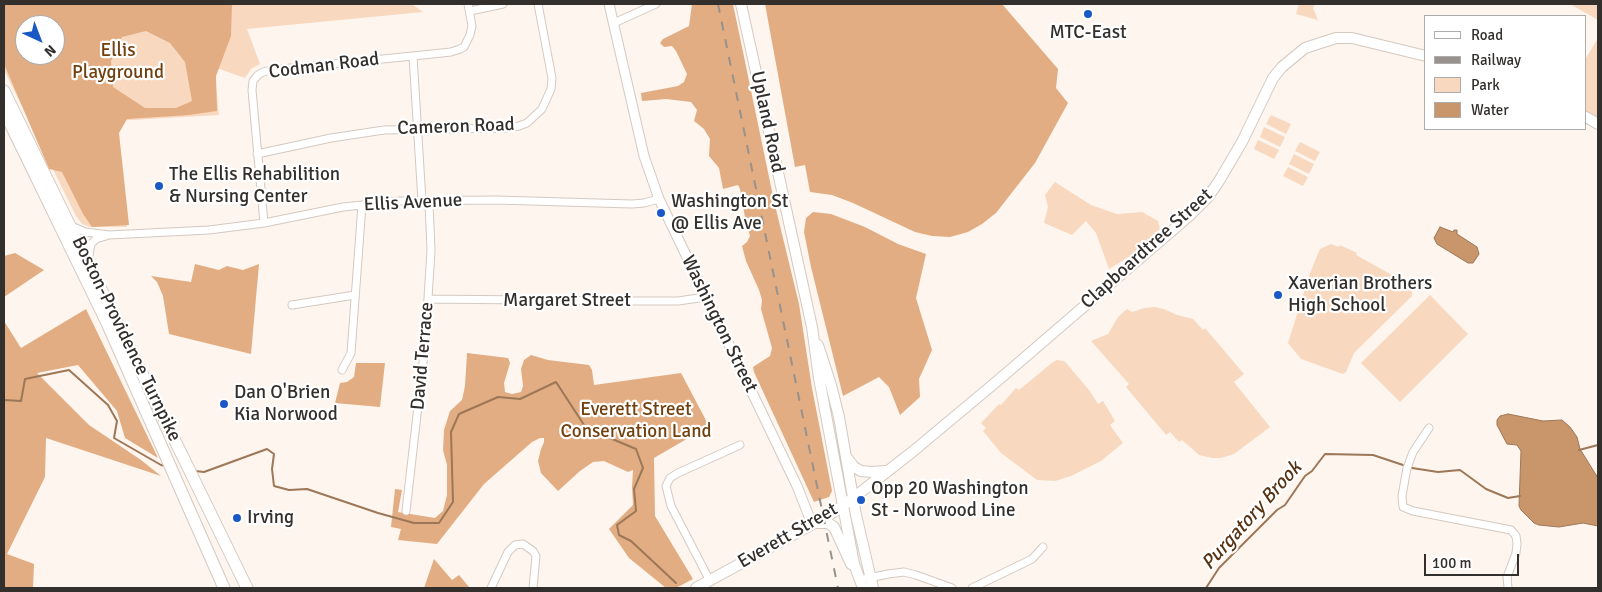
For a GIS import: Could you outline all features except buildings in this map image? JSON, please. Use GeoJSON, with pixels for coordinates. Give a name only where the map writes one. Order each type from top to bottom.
{"type":"FeatureCollection","features":[{"type":"Feature","properties":{"kind":"main road","name":"Upland Road"},"geometry":{"type":"LineString","coordinates":[[741,4],[812,327],[819,378],[844,504]]}},
{"type":"Feature","properties":{"kind":"main road","name":"Clapboardtree Street"},"geometry":{"type":"LineString","coordinates":[[853,497],[911,453],[1009,371],[1200,206],[1220,181],[1242,142],[1273,78],[1290,60],[1305,48],[1336,38],[1352,38],[1424,56]]}},
{"type":"Feature","properties":{"kind":"main road","name":"Boston-Providence Turnpike"},"geometry":{"type":"LineString","coordinates":[[4,91],[247,588]]}},
{"type":"Feature","properties":{"kind":"main road","name":"Boston-Providence Turnpike"},"geometry":{"type":"LineString","coordinates":[[4,111],[104,315],[223,586]]}},
{"type":"Feature","properties":{"kind":"main road"},"geometry":{"type":"LineString","coordinates":[[1587,118],[1598,124]]}},
{"type":"Feature","properties":{"kind":"main road","name":"Upland Road"},"geometry":{"type":"LineString","coordinates":[[812,327],[831,385],[853,497]]}},
{"type":"Feature","properties":{"kind":"main road"},"geometry":{"type":"LineString","coordinates":[[846,456],[854,467],[862,471],[887,470]]}},
{"type":"Feature","properties":{"kind":"main road"},"geometry":{"type":"LineString","coordinates":[[853,497],[873,588]]}},
{"type":"Feature","properties":{"kind":"main road","name":"Everett Street"},"geometry":{"type":"LineString","coordinates":[[696,588],[812,524],[853,497]]}},
{"type":"Feature","properties":{"kind":"main road"},"geometry":{"type":"LineString","coordinates":[[844,504],[854,564],[861,584]]}},
{"type":"Feature","properties":{"kind":"main road"},"geometry":{"type":"LineString","coordinates":[[812,524],[828,523],[834,527],[861,584]]}},
{"type":"Feature","properties":{"kind":"street"},"geometry":{"type":"LineString","coordinates":[[469,7],[503,4]]}},
{"type":"Feature","properties":{"kind":"street","name":"Cameron Road"},"geometry":{"type":"LineString","coordinates":[[257,154],[331,138],[384,130],[506,128],[519,126],[534,118],[545,104],[551,88],[552,78],[538,4]]}},
{"type":"Feature","properties":{"kind":"street","name":"Washington Street"},"geometry":{"type":"LineString","coordinates":[[609,4],[644,156],[659,199],[797,486],[812,524]]}},
{"type":"Feature","properties":{"kind":"street"},"geometry":{"type":"LineString","coordinates":[[614,23],[656,4]]}},
{"type":"Feature","properties":{"kind":"street","name":"Codman Road"},"geometry":{"type":"LineString","coordinates":[[264,223],[252,90],[253,81],[263,72],[451,52],[464,47],[470,35],[472,26],[469,7]]}},
{"type":"Feature","properties":{"kind":"street","name":"David Terrace"},"geometry":{"type":"LineString","coordinates":[[406,511],[425,345],[432,251],[416,129],[414,56]]}},
{"type":"Feature","properties":{"kind":"street","name":"Ellis Avenue"},"geometry":{"type":"LineString","coordinates":[[70,226],[85,232],[109,235],[208,230],[264,223],[362,205],[400,201],[496,200],[632,204],[659,199]]}},
{"type":"Feature","properties":{"kind":"street"},"geometry":{"type":"LineString","coordinates":[[342,370],[351,354],[362,205]]}},
{"type":"Feature","properties":{"kind":"street"},"geometry":{"type":"LineString","coordinates":[[88,262],[91,244],[96,239],[109,235]]}},
{"type":"Feature","properties":{"kind":"street"},"geometry":{"type":"LineString","coordinates":[[292,305],[355,295]]}},
{"type":"Feature","properties":{"kind":"street","name":"Margaret Street"},"geometry":{"type":"LineString","coordinates":[[428,299],[632,302],[678,301],[706,297]]}},
{"type":"Feature","properties":{"kind":"street"},"geometry":{"type":"LineString","coordinates":[[1429,428],[1413,452],[1407,468],[1402,496],[1403,507],[1413,512],[1511,530],[1516,536],[1517,544],[1516,553],[1507,577],[1508,588]]}},
{"type":"Feature","properties":{"kind":"street"},"geometry":{"type":"LineString","coordinates":[[710,581],[671,506],[666,486],[670,478],[678,473],[740,445]]}},
{"type":"Feature","properties":{"kind":"street"},"geometry":{"type":"LineString","coordinates":[[491,588],[508,552],[516,545],[523,544],[533,551],[536,556],[533,588]]}},
{"type":"Feature","properties":{"kind":"street"},"geometry":{"type":"LineString","coordinates":[[972,588],[1024,564],[1032,559],[1043,547]]}},
{"type":"Feature","properties":{"kind":"street"},"geometry":{"type":"LineString","coordinates":[[861,584],[870,578],[897,572],[910,573],[952,588]]}},
{"type":"Feature","properties":{"kind":"green space","name":"Ellis Playground"},"geometry":{"type":"Polygon","coordinates":[[[4,4],[412,4],[423,12],[247,29],[260,64],[251,69],[245,78],[214,67],[219,115],[115,121],[127,227],[90,227],[82,224],[76,216],[4,70],[4,4]]]}},
{"type":"Feature","properties":{"kind":"green space","name":"Ellis Playground"},"geometry":{"type":"Polygon","coordinates":[[[4,4],[232,4],[231,36],[216,76],[217,111],[189,115],[127,119],[119,133],[129,225],[92,227],[83,214],[62,172],[49,169],[4,64],[4,4]],[[146,31],[122,37],[111,61],[113,87],[145,108],[176,108],[192,101],[185,62],[170,43],[146,31]]]}},
{"type":"Feature","properties":{"kind":"green space"},"geometry":{"type":"Polygon","coordinates":[[[692,4],[733,4],[774,201],[799,304],[812,388],[832,491],[829,497],[814,502],[754,372],[753,367],[770,356],[772,348],[761,309],[762,300],[742,246],[750,236],[740,189],[738,185],[723,189],[719,168],[709,156],[710,139],[704,129],[694,121],[697,110],[691,102],[666,99],[642,101],[641,93],[678,86],[684,82],[687,74],[676,51],[672,46],[664,47],[660,43],[663,39],[689,26],[692,4]]]}},
{"type":"Feature","properties":{"kind":"green space"},"geometry":{"type":"Polygon","coordinates":[[[765,4],[1002,4],[1058,69],[1056,88],[1068,103],[1035,163],[996,213],[968,232],[950,237],[932,236],[915,232],[832,195],[810,192],[805,165],[795,167],[765,4]]]}},
{"type":"Feature","properties":{"kind":"green space"},"geometry":{"type":"Polygon","coordinates":[[[1299,4],[1315,4],[1313,8],[1318,20],[1296,14],[1299,4]]]}},
{"type":"Feature","properties":{"kind":"green space"},"geometry":{"type":"Polygon","coordinates":[[[1570,4],[1598,4],[1598,20],[1570,4]]]}},
{"type":"Feature","properties":{"kind":"green space"},"geometry":{"type":"Polygon","coordinates":[[[1598,38],[1598,119],[1587,114],[1587,56],[1598,38]]]}},
{"type":"Feature","properties":{"kind":"green space"},"geometry":{"type":"Polygon","coordinates":[[[1271,115],[1291,124],[1286,134],[1266,124],[1271,115]]]}},
{"type":"Feature","properties":{"kind":"green space"},"geometry":{"type":"Polygon","coordinates":[[[1264,127],[1285,137],[1280,147],[1260,137],[1264,127]]]}},
{"type":"Feature","properties":{"kind":"green space"},"geometry":{"type":"Polygon","coordinates":[[[1258,140],[1279,150],[1274,159],[1254,149],[1258,140]]]}},
{"type":"Feature","properties":{"kind":"green space"},"geometry":{"type":"Polygon","coordinates":[[[1300,142],[1320,152],[1315,161],[1295,151],[1300,142]]]}},
{"type":"Feature","properties":{"kind":"green space"},"geometry":{"type":"Polygon","coordinates":[[[1294,154],[1314,164],[1309,174],[1289,164],[1294,154]]]}},
{"type":"Feature","properties":{"kind":"green space"},"geometry":{"type":"Polygon","coordinates":[[[1288,167],[1308,177],[1303,186],[1283,176],[1288,167]]]}},
{"type":"Feature","properties":{"kind":"green space"},"geometry":{"type":"Polygon","coordinates":[[[1055,182],[1091,205],[1117,214],[1142,212],[1158,221],[1160,229],[1132,255],[1109,269],[1096,233],[1086,221],[1072,235],[1044,223],[1048,207],[1045,195],[1055,182]]]}},
{"type":"Feature","properties":{"kind":"green space"},"geometry":{"type":"Polygon","coordinates":[[[813,212],[831,214],[865,227],[898,244],[926,254],[916,298],[932,350],[919,379],[920,397],[900,415],[889,387],[879,377],[843,396],[804,232],[806,218],[813,212]]]}},
{"type":"Feature","properties":{"kind":"green space"},"geometry":{"type":"Polygon","coordinates":[[[1331,244],[1339,247],[1340,245],[1357,253],[1356,255],[1412,286],[1412,296],[1354,353],[1346,372],[1343,374],[1301,359],[1288,343],[1310,273],[1320,249],[1331,244]]]}},
{"type":"Feature","properties":{"kind":"green space"},"geometry":{"type":"Polygon","coordinates":[[[15,253],[44,270],[4,297],[4,256],[15,253]]]}},
{"type":"Feature","properties":{"kind":"green space"},"geometry":{"type":"Polygon","coordinates":[[[195,264],[219,270],[227,266],[243,270],[259,264],[251,354],[169,334],[163,296],[157,282],[151,276],[191,282],[195,264]]]}},
{"type":"Feature","properties":{"kind":"green space"},"geometry":{"type":"Polygon","coordinates":[[[1430,295],[1468,334],[1400,402],[1361,363],[1430,295]]]}},
{"type":"Feature","properties":{"kind":"green space"},"geometry":{"type":"Polygon","coordinates":[[[1155,307],[1193,319],[1203,330],[1205,328],[1244,374],[1234,382],[1270,427],[1234,454],[1221,458],[1199,455],[1182,440],[1179,442],[1170,432],[1166,435],[1126,387],[1129,384],[1091,341],[1108,334],[1118,317],[1127,309],[1132,312],[1155,307]]]}},
{"type":"Feature","properties":{"kind":"green space"},"geometry":{"type":"Polygon","coordinates":[[[86,309],[158,458],[125,438],[117,411],[78,365],[37,373],[89,425],[161,476],[46,438],[45,477],[7,554],[34,564],[33,588],[4,588],[4,321],[21,348],[86,309]]]}},
{"type":"Feature","properties":{"kind":"green space","name":"Everett Street Conservation Land"},"geometry":{"type":"Polygon","coordinates":[[[467,353],[508,358],[510,363],[504,383],[505,392],[512,394],[521,392],[523,386],[521,369],[524,360],[531,355],[548,360],[589,365],[592,370],[594,385],[681,373],[709,426],[654,458],[655,516],[693,579],[676,588],[666,588],[629,558],[609,529],[633,505],[633,470],[628,472],[604,461],[593,462],[558,491],[541,473],[538,461],[544,438],[532,442],[484,484],[437,544],[398,540],[401,529],[391,527],[395,489],[402,490],[398,512],[435,518],[443,511],[447,495],[447,465],[443,450],[444,430],[450,411],[462,400],[465,386],[467,353]]]}},
{"type":"Feature","properties":{"kind":"green space"},"geometry":{"type":"Polygon","coordinates":[[[1057,360],[1064,361],[1067,364],[1098,404],[1103,401],[1115,421],[1110,425],[1123,443],[1101,461],[1071,476],[1055,481],[1037,480],[1001,453],[983,431],[986,428],[981,423],[1016,388],[1019,390],[1057,360]]]}},
{"type":"Feature","properties":{"kind":"green space"},"geometry":{"type":"Polygon","coordinates":[[[356,363],[385,363],[380,407],[335,403],[340,383],[347,382],[354,377],[356,363]]]}},
{"type":"Feature","properties":{"kind":"green space"},"geometry":{"type":"Polygon","coordinates":[[[434,559],[452,580],[459,575],[470,588],[424,588],[434,559]]]}},
{"type":"Feature","properties":{"kind":"water"},"geometry":{"type":"Polygon","coordinates":[[[1440,227],[1453,232],[1457,230],[1457,234],[1477,247],[1479,254],[1473,263],[1468,263],[1437,244],[1434,238],[1440,227]]]}},
{"type":"Feature","properties":{"kind":"water"},"geometry":{"type":"Polygon","coordinates":[[[1508,414],[1543,421],[1562,420],[1570,427],[1577,437],[1580,449],[1598,478],[1598,526],[1583,523],[1559,527],[1539,525],[1534,523],[1521,510],[1519,506],[1521,451],[1517,445],[1507,444],[1497,425],[1497,420],[1500,416],[1508,414]]]}},
{"type":"Feature","properties":{"kind":"waterway","name":"Purgatory Brook"},"geometry":{"type":"LineString","coordinates":[[4,400],[21,401],[25,379],[69,370],[108,405],[117,421],[114,438],[166,466]]}},
{"type":"Feature","properties":{"kind":"waterway","name":"Purgatory Brook"},"geometry":{"type":"LineString","coordinates":[[195,471],[204,472],[267,449],[274,454],[272,469],[274,486],[289,490],[307,489],[414,523],[439,523],[453,502],[451,432],[459,414],[498,397],[520,399],[556,382],[586,428],[636,449],[643,468],[634,489],[636,511],[617,525],[619,535],[631,541],[676,583]]}},
{"type":"Feature","properties":{"kind":"waterway","name":"Purgatory Brook"},"geometry":{"type":"LineString","coordinates":[[1579,450],[1598,445]]}},
{"type":"Feature","properties":{"kind":"waterway","name":"Purgatory Brook"},"geometry":{"type":"LineString","coordinates":[[1206,588],[1219,568],[1277,510],[1285,505],[1305,476],[1312,471],[1325,454],[1373,455],[1403,465]]}},
{"type":"Feature","properties":{"kind":"waterway","name":"Purgatory Brook"},"geometry":{"type":"LineString","coordinates":[[1412,468],[1438,472],[1460,470],[1486,489],[1508,498],[1520,496]]}},
{"type":"Feature","properties":{"kind":"railway"},"geometry":{"type":"LineString","coordinates":[[718,4],[838,588]]}},
{"type":"Feature","properties":{"kind":"place","name":"MTC-East"},"geometry":{"type":"Point","coordinates":[1088,14]}},
{"type":"Feature","properties":{"kind":"place","name":"The Ellis Rehabilition & Nursing Center"},"geometry":{"type":"Point","coordinates":[159,186]}},
{"type":"Feature","properties":{"kind":"place","name":"Washington St @ Ellis Ave"},"geometry":{"type":"Point","coordinates":[661,213]}},
{"type":"Feature","properties":{"kind":"place","name":"Xaverian Brothers High School"},"geometry":{"type":"Point","coordinates":[1278,295]}},
{"type":"Feature","properties":{"kind":"place","name":"Dan O'Brien Kia Norwood"},"geometry":{"type":"Point","coordinates":[224,404]}},
{"type":"Feature","properties":{"kind":"place","name":"Opp 20 Washington St - Norwood Line"},"geometry":{"type":"Point","coordinates":[861,500]}},
{"type":"Feature","properties":{"kind":"place","name":"Irving"},"geometry":{"type":"Point","coordinates":[237,518]}}]}
